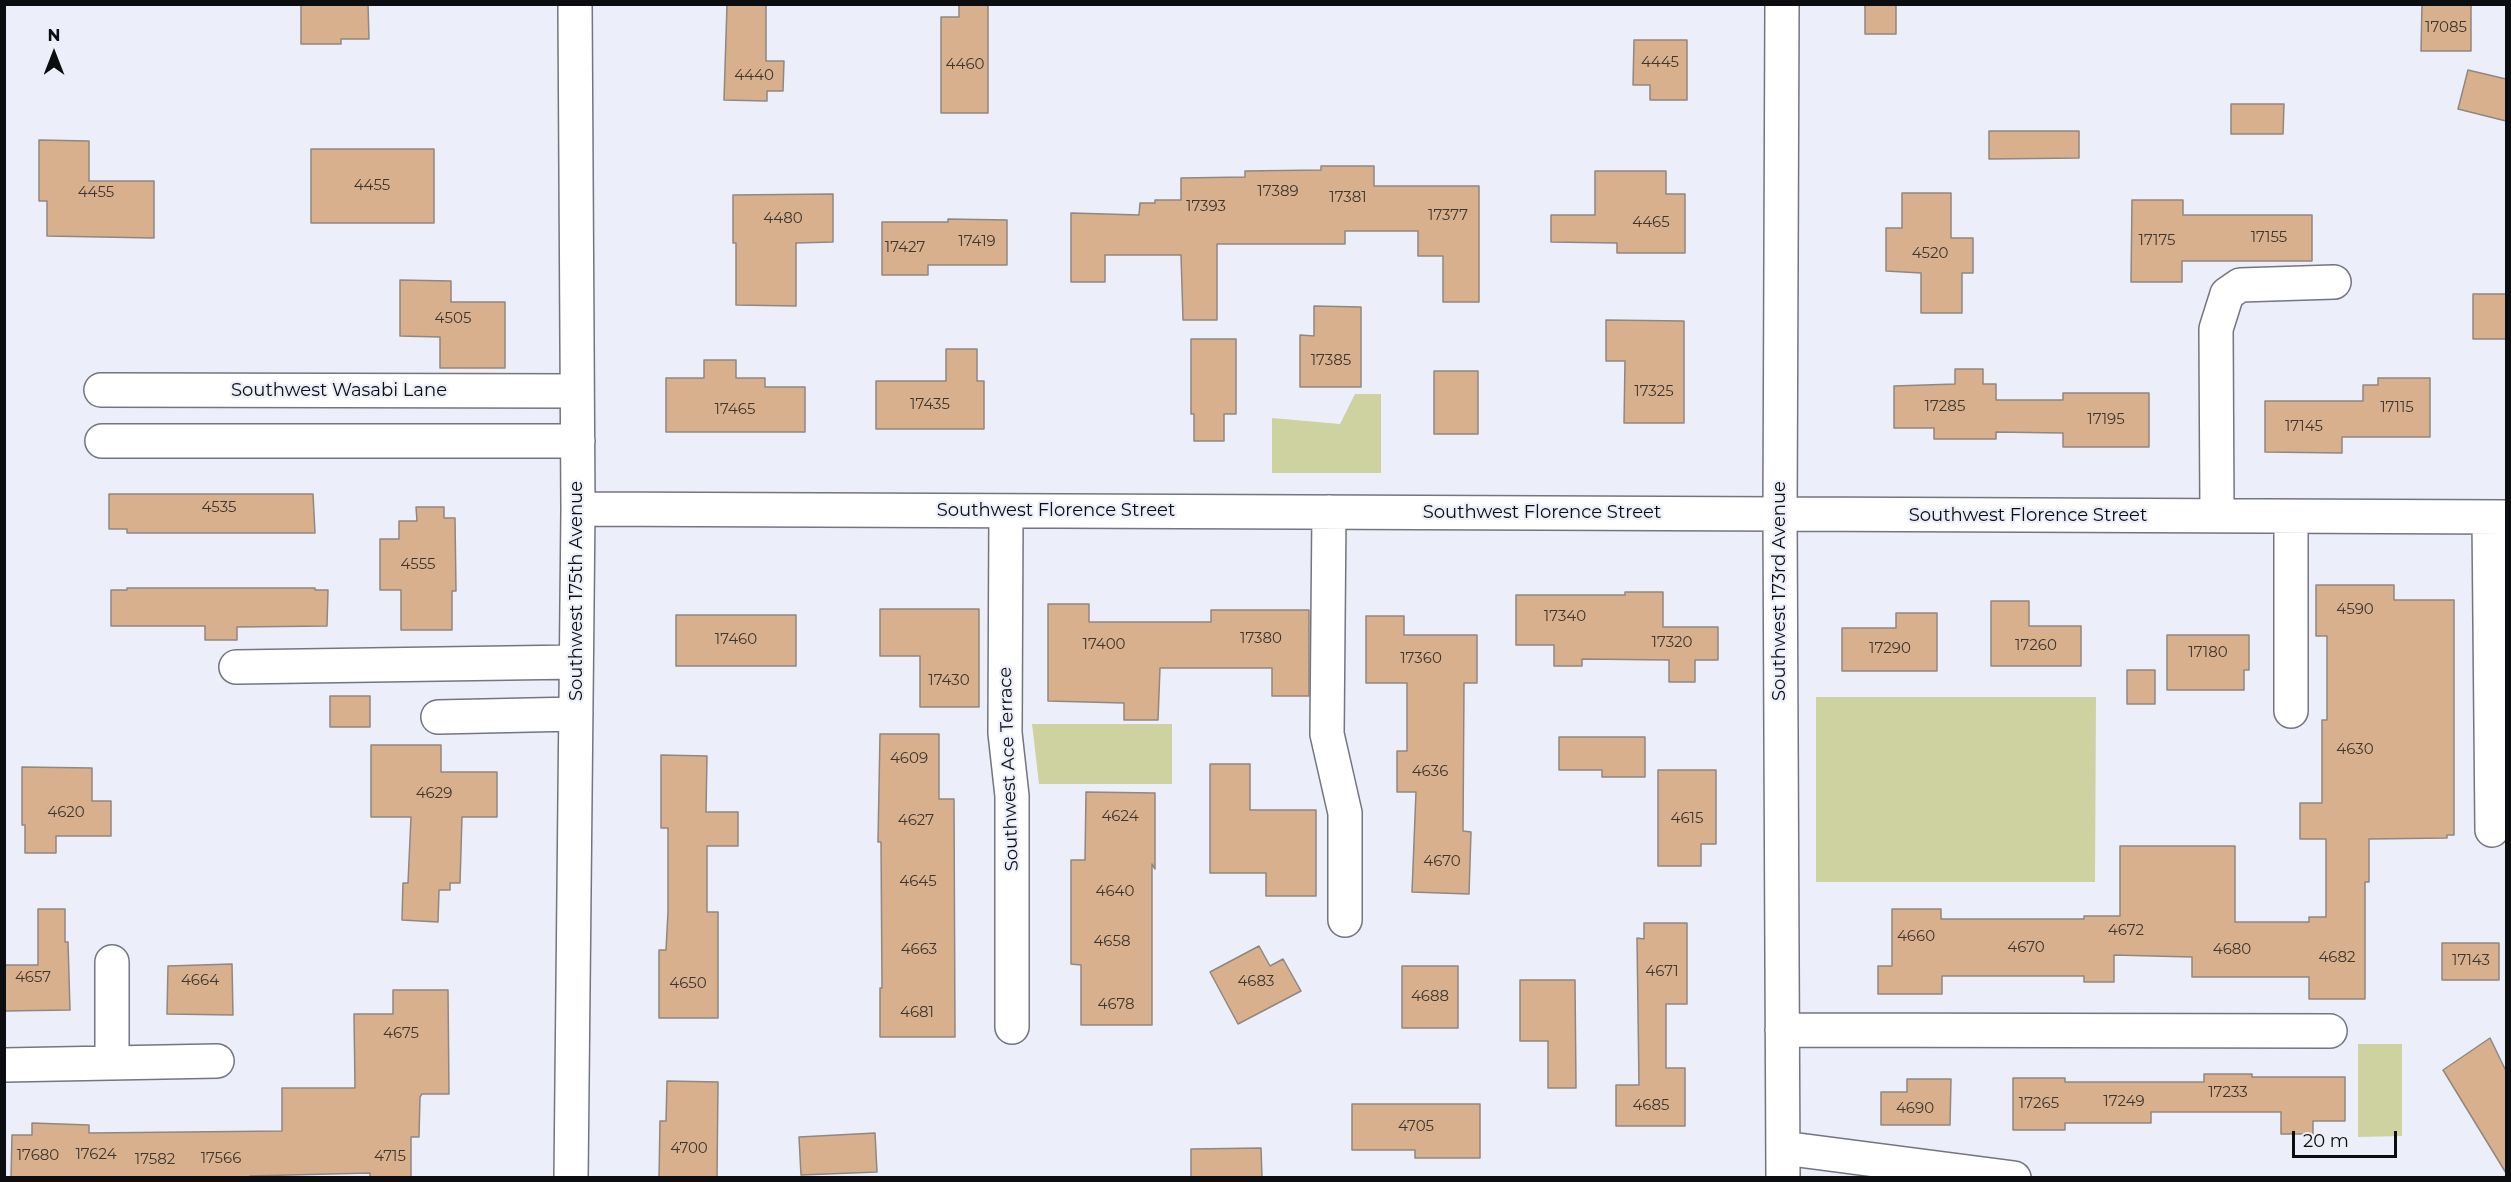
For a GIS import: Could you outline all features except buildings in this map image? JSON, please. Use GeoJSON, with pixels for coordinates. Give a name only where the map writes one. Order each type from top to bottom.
{"type":"FeatureCollection","features":[{"type":"Feature","properties":{"kind":"street","name":"Southwest 175th Avenue"},"geometry":{"type":"LineString","coordinates":[[571,1178],[578,509],[575,4]]}},
{"type":"Feature","properties":{"kind":"street","name":"Southwest 173rd Avenue"},"geometry":{"type":"LineString","coordinates":[[1782,4],[1779,515],[1783,1163]]}},
{"type":"Feature","properties":{"kind":"street"},"geometry":{"type":"LineString","coordinates":[[2217,516],[2216,328],[2227,294],[2240,285],[2334,282]]}},
{"type":"Feature","properties":{"kind":"street","name":"Southwest Wasabi Lane"},"geometry":{"type":"LineString","coordinates":[[101,390],[577,391]]}},
{"type":"Feature","properties":{"kind":"street"},"geometry":{"type":"LineString","coordinates":[[102,441],[578,441]]}},
{"type":"Feature","properties":{"kind":"street","name":"Southwest Florence Street"},"geometry":{"type":"LineString","coordinates":[[578,509],[2498,517]]}},
{"type":"Feature","properties":{"kind":"street","name":"Southwest Ace Terrace"},"geometry":{"type":"LineString","coordinates":[[1006,511],[1005,733],[1012,796],[1012,1027]]}},
{"type":"Feature","properties":{"kind":"street"},"geometry":{"type":"LineString","coordinates":[[1329,512],[1327,734],[1345,813],[1345,920]]}},
{"type":"Feature","properties":{"kind":"street"},"geometry":{"type":"LineString","coordinates":[[2291,517],[2291,711]]}},
{"type":"Feature","properties":{"kind":"street"},"geometry":{"type":"LineString","coordinates":[[2492,830],[2498,517]]}},
{"type":"Feature","properties":{"kind":"street"},"geometry":{"type":"LineString","coordinates":[[236,667],[576,662]]}},
{"type":"Feature","properties":{"kind":"street"},"geometry":{"type":"LineString","coordinates":[[438,717],[576,714]]}},
{"type":"Feature","properties":{"kind":"street"},"geometry":{"type":"LineString","coordinates":[[112,962],[112,1063]]}},
{"type":"Feature","properties":{"kind":"street"},"geometry":{"type":"LineString","coordinates":[[1782,1030],[2330,1031]]}},
{"type":"Feature","properties":{"kind":"street"},"geometry":{"type":"LineString","coordinates":[[4,1065],[218,1061]]}},
{"type":"Feature","properties":{"kind":"street"},"geometry":{"type":"LineString","coordinates":[[1783,1163],[2002,1177]]}},
{"type":"Feature","properties":{"kind":"green space"},"geometry":{"type":"Polygon","coordinates":[[[1355,394],[1381,394],[1381,473],[1272,473],[1272,418],[1340,424],[1355,394]]]}},
{"type":"Feature","properties":{"kind":"green space"},"geometry":{"type":"Polygon","coordinates":[[[1816,697],[2096,697],[2095,882],[1816,882],[1816,697]]]}},
{"type":"Feature","properties":{"kind":"green space"},"geometry":{"type":"Polygon","coordinates":[[[1032,724],[1172,724],[1172,784],[1039,784],[1032,724]]]}},
{"type":"Feature","properties":{"kind":"green space"},"geometry":{"type":"Polygon","coordinates":[[[2358,1044],[2402,1044],[2402,1136],[2358,1137],[2358,1044]]]}}]}
